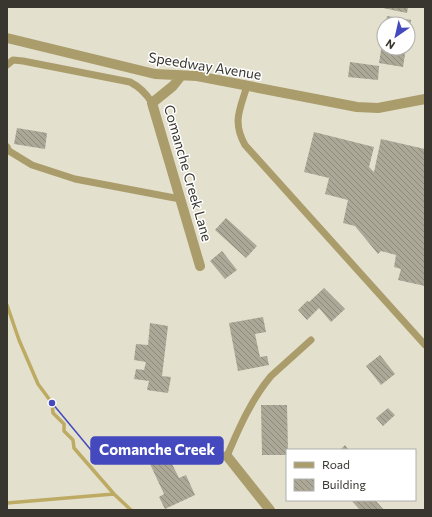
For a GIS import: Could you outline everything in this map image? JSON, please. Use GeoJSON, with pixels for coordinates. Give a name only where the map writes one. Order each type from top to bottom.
{"type":"FeatureCollection","features":[{"type":"Feature","properties":{"kind":"street","name":"Speedway Avenue"},"geometry":{"type":"LineString","coordinates":[[7,38],[155,74],[197,76],[357,107],[378,108],[425,99]]}},
{"type":"Feature","properties":{"kind":"street","name":"Comanche Creek Lane"},"geometry":{"type":"LineString","coordinates":[[181,76],[174,86],[152,103],[200,266]]}},
{"type":"Feature","properties":{"kind":"street"},"geometry":{"type":"LineString","coordinates":[[227,456],[270,510]]}},
{"type":"Feature","properties":{"kind":"lane"},"geometry":{"type":"LineString","coordinates":[[7,64],[13,60],[23,61],[130,82],[147,94],[152,103]]}},
{"type":"Feature","properties":{"kind":"lane"},"geometry":{"type":"LineString","coordinates":[[246,86],[237,122],[238,130],[245,145],[425,345]]}},
{"type":"Feature","properties":{"kind":"lane"},"geometry":{"type":"LineString","coordinates":[[7,148],[9,151],[32,166],[75,179],[180,199]]}},
{"type":"Feature","properties":{"kind":"lane"},"geometry":{"type":"LineString","coordinates":[[227,456],[246,414],[267,381],[311,340]]}},
{"type":"Feature","properties":{"kind":"building"},"geometry":{"type":"Polygon","coordinates":[[[378,7],[408,7],[407,13],[378,7]]]}},
{"type":"Feature","properties":{"kind":"building"},"geometry":{"type":"Polygon","coordinates":[[[380,56],[405,56],[403,67],[379,63],[380,56]]]}},
{"type":"Feature","properties":{"kind":"building"},"geometry":{"type":"Polygon","coordinates":[[[350,62],[379,66],[378,80],[348,77],[350,62]]]}},
{"type":"Feature","properties":{"kind":"building"},"geometry":{"type":"Polygon","coordinates":[[[17,128],[47,133],[45,149],[14,144],[17,128]]]}},
{"type":"Feature","properties":{"kind":"building"},"geometry":{"type":"Polygon","coordinates":[[[314,132],[374,147],[369,167],[374,172],[381,139],[425,149],[425,286],[398,280],[401,269],[394,267],[396,255],[381,251],[378,254],[355,226],[343,223],[348,200],[325,194],[329,178],[304,172],[314,132]]]}},
{"type":"Feature","properties":{"kind":"building"},"geometry":{"type":"Polygon","coordinates":[[[226,218],[257,246],[246,258],[215,230],[226,218]]]}},
{"type":"Feature","properties":{"kind":"building"},"geometry":{"type":"Polygon","coordinates":[[[222,251],[237,270],[225,279],[210,261],[222,251]]]}},
{"type":"Feature","properties":{"kind":"building"},"geometry":{"type":"Polygon","coordinates":[[[324,288],[345,309],[331,322],[319,308],[307,320],[298,310],[324,288]]]}},
{"type":"Feature","properties":{"kind":"building"},"geometry":{"type":"Polygon","coordinates":[[[263,317],[266,332],[255,334],[260,357],[267,356],[269,365],[238,371],[229,323],[263,317]]]}},
{"type":"Feature","properties":{"kind":"building"},"geometry":{"type":"Polygon","coordinates":[[[150,323],[168,326],[162,376],[171,377],[168,393],[147,390],[149,381],[134,379],[136,369],[144,370],[146,362],[134,360],[136,344],[148,345],[150,323]]]}},
{"type":"Feature","properties":{"kind":"building"},"geometry":{"type":"Polygon","coordinates":[[[380,355],[395,374],[381,385],[366,366],[380,355]]]}},
{"type":"Feature","properties":{"kind":"building"},"geometry":{"type":"Polygon","coordinates":[[[261,405],[287,405],[288,449],[286,449],[286,455],[262,455],[261,405]]]}},
{"type":"Feature","properties":{"kind":"building"},"geometry":{"type":"Polygon","coordinates":[[[388,408],[395,415],[383,426],[376,418],[388,408]]]}},
{"type":"Feature","properties":{"kind":"building"},"geometry":{"type":"Polygon","coordinates":[[[168,440],[175,455],[169,458],[179,478],[186,475],[195,495],[165,509],[159,497],[164,494],[144,451],[168,440]]]}},
{"type":"Feature","properties":{"kind":"building"},"geometry":{"type":"Polygon","coordinates":[[[345,445],[348,449],[341,449],[345,445]]]}},
{"type":"Feature","properties":{"kind":"building"},"geometry":{"type":"Polygon","coordinates":[[[352,501],[376,501],[384,510],[360,510],[352,501]]]}},
{"type":"Feature","properties":{"kind":"waterway"},"geometry":{"type":"LineString","coordinates":[[7,305],[19,340],[38,384],[52,403],[53,413],[64,424],[64,431],[73,440],[74,448],[114,494],[131,510]]}},
{"type":"Feature","properties":{"kind":"waterway"},"geometry":{"type":"LineString","coordinates":[[7,503],[114,494]]}},
{"type":"Feature","properties":{"kind":"place","name":"Comanche Creek"},"geometry":{"type":"Point","coordinates":[52,403]}}]}
